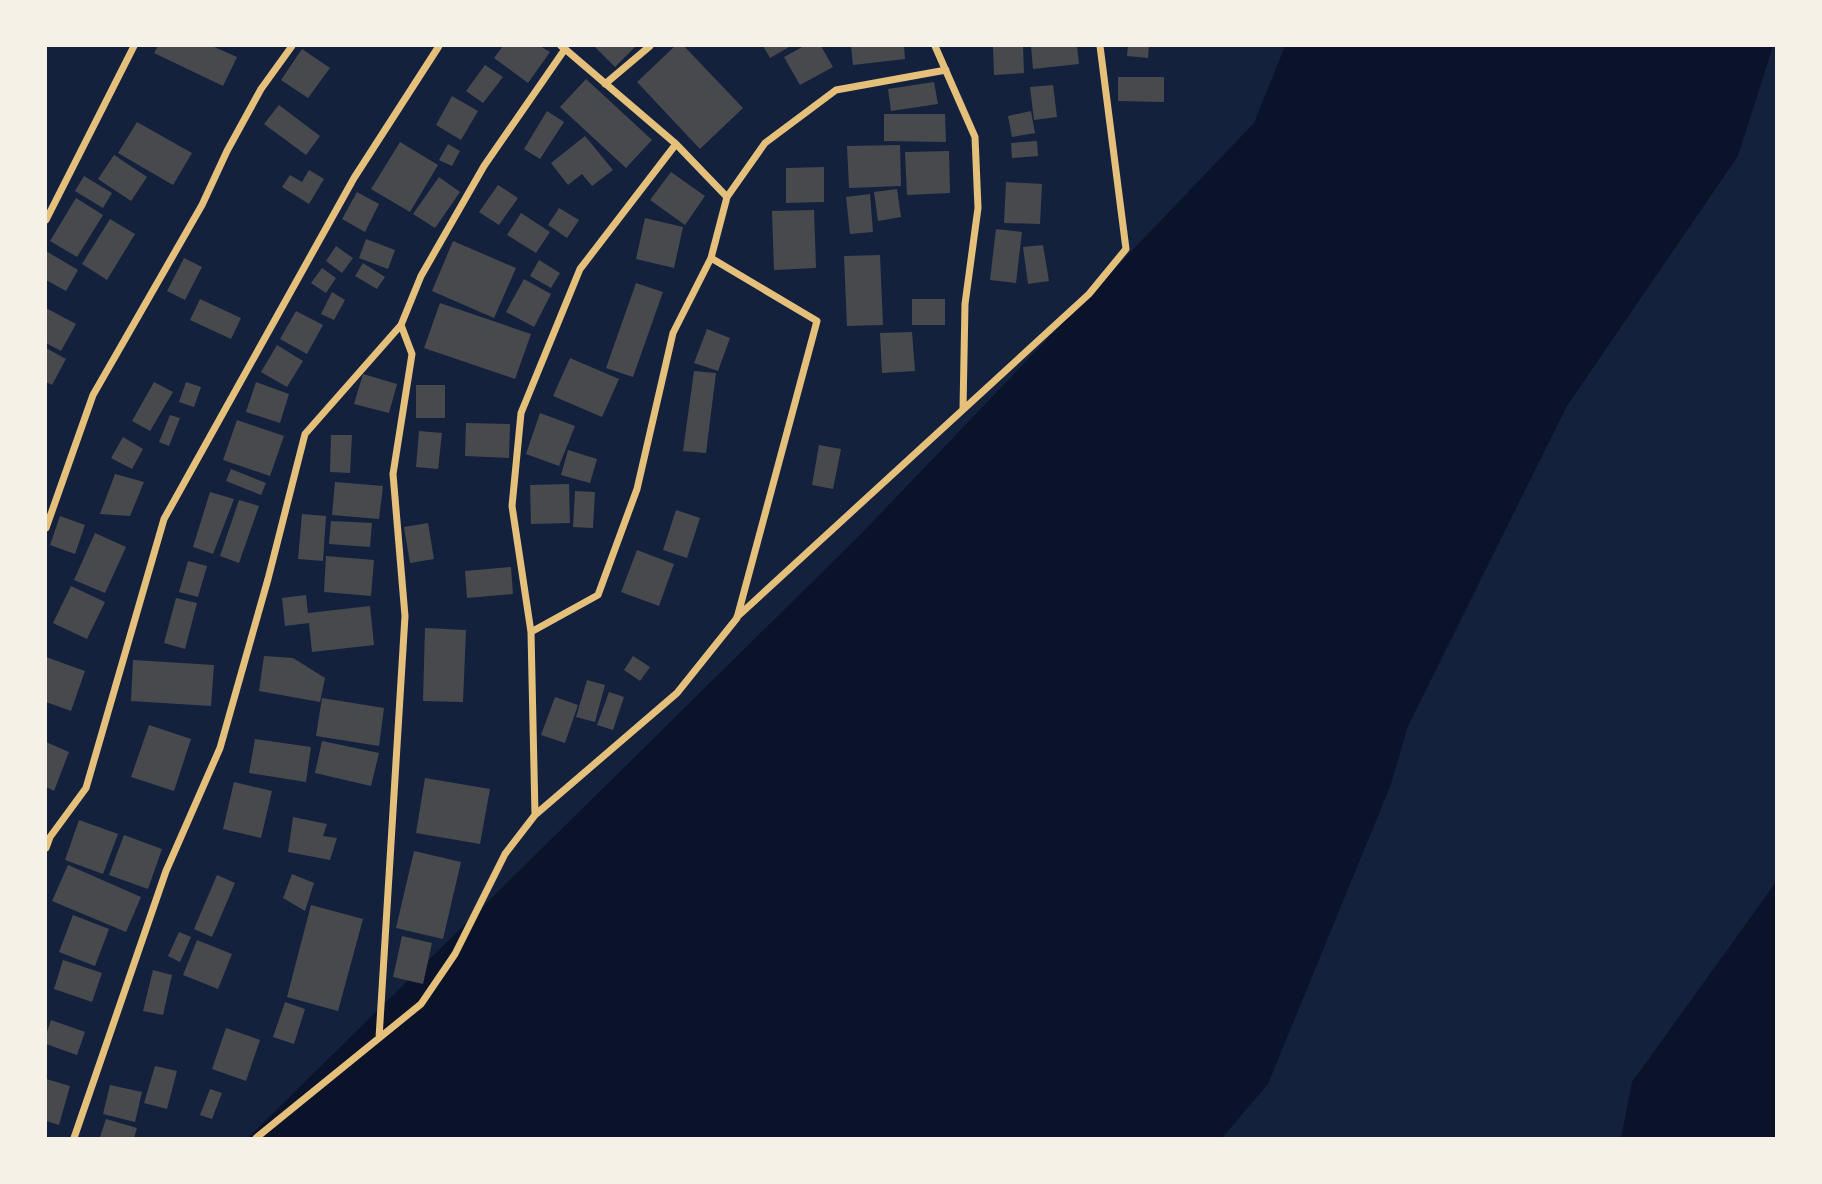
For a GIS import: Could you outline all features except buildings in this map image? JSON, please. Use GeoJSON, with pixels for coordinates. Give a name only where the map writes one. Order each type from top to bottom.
{"type":"FeatureCollection","features":[{"type":"Feature","properties":{"kind":"street"},"geometry":{"type":"LineString","coordinates":[[46,220],[134,46]]}},
{"type":"Feature","properties":{"kind":"street"},"geometry":{"type":"LineString","coordinates":[[46,528],[93,395],[202,205],[227,151],[261,89],[292,46]]}},
{"type":"Feature","properties":{"kind":"street"},"geometry":{"type":"LineString","coordinates":[[46,848],[50,837],[86,789],[164,519],[354,178],[439,46]]}},
{"type":"Feature","properties":{"kind":"street"},"geometry":{"type":"LineString","coordinates":[[605,84],[650,46]]}},
{"type":"Feature","properties":{"kind":"street"},"geometry":{"type":"LineString","coordinates":[[935,46],[975,137],[978,208],[965,304],[962,408]]}},
{"type":"Feature","properties":{"kind":"street"},"geometry":{"type":"LineString","coordinates":[[256,1139],[421,1004],[455,954],[505,854],[535,815],[677,693],[737,618],[962,408],[1089,294],[1126,249],[1100,46]]}},
{"type":"Feature","properties":{"kind":"street"},"geometry":{"type":"LineString","coordinates":[[74,1139],[166,871],[220,748],[268,579],[305,434],[401,325],[421,276],[484,166],[563,47],[676,144],[727,197]]}},
{"type":"Feature","properties":{"kind":"street"},"geometry":{"type":"LineString","coordinates":[[531,632],[598,595],[637,489],[673,333],[711,258],[727,197],[765,143],[836,90],[946,70]]}},
{"type":"Feature","properties":{"kind":"street"},"geometry":{"type":"LineString","coordinates":[[535,815],[531,632],[512,506],[521,412],[580,269],[676,144]]}},
{"type":"Feature","properties":{"kind":"street"},"geometry":{"type":"LineString","coordinates":[[711,258],[817,321],[737,618]]}},
{"type":"Feature","properties":{"kind":"street"},"geometry":{"type":"LineString","coordinates":[[379,1038],[405,616],[393,474],[412,354],[401,325]]}},
{"type":"Feature","properties":{"kind":"water"},"geometry":{"type":"Polygon","coordinates":[[[1285,46],[1773,46],[1738,156],[1567,406],[1408,726],[1390,787],[1268,1084],[1222,1138],[248,1138],[860,535],[1254,123],[1285,46]]]}},
{"type":"Feature","properties":{"kind":"water"},"geometry":{"type":"Polygon","coordinates":[[[1776,882],[1776,1138],[1621,1138],[1632,1082],[1776,882]]]}}]}
